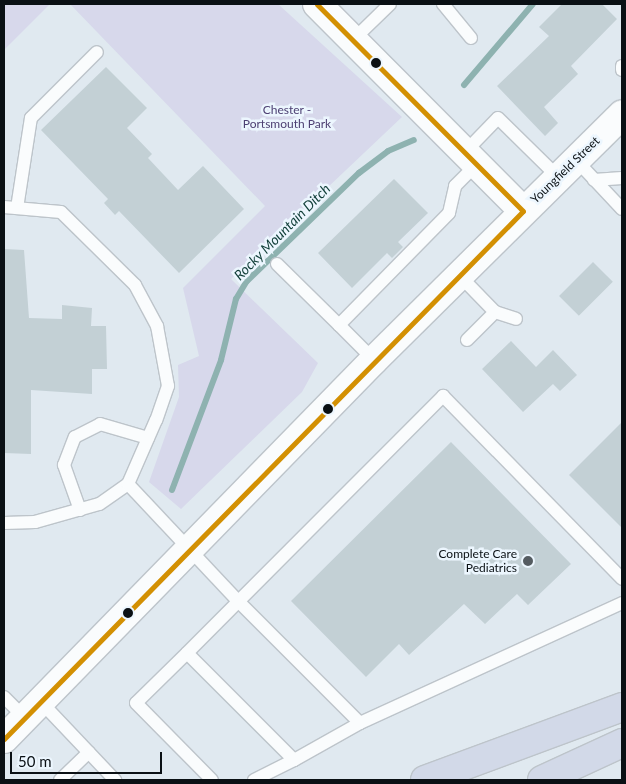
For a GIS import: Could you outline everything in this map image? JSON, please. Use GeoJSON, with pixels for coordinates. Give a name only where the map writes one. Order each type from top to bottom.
{"type":"FeatureCollection","features":[{"type":"Feature","properties":{"kind":"highway"},"geometry":{"type":"LineString","coordinates":[[425,780],[622,707]]}},
{"type":"Feature","properties":{"kind":"highway"},"geometry":{"type":"LineString","coordinates":[[542,780],[622,743]]}},
{"type":"Feature","properties":{"kind":"street"},"geometry":{"type":"LineString","coordinates":[[317,4],[354,39],[523,211]]}},
{"type":"Feature","properties":{"kind":"street","name":"Youngfield Street"},"geometry":{"type":"LineString","coordinates":[[4,739],[374,360],[622,115]]}},
{"type":"Feature","properties":{"kind":"lane"},"geometry":{"type":"LineString","coordinates":[[354,39],[390,4]]}},
{"type":"Feature","properties":{"kind":"lane"},"geometry":{"type":"LineString","coordinates":[[443,4],[471,38]]}},
{"type":"Feature","properties":{"kind":"lane"},"geometry":{"type":"LineString","coordinates":[[4,523],[35,522],[80,510],[99,504],[128,484],[168,386],[157,326],[136,285],[61,212],[10,208],[32,118],[96,52]]}},
{"type":"Feature","properties":{"kind":"lane"},"geometry":{"type":"LineString","coordinates":[[339,325],[449,214],[455,186],[498,118],[567,168],[594,180],[622,209]]}},
{"type":"Feature","properties":{"kind":"lane"},"geometry":{"type":"LineString","coordinates":[[594,180],[622,178]]}},
{"type":"Feature","properties":{"kind":"lane"},"geometry":{"type":"LineString","coordinates":[[277,264],[374,360]]}},
{"type":"Feature","properties":{"kind":"lane"},"geometry":{"type":"LineString","coordinates":[[459,275],[495,312],[516,319]]}},
{"type":"Feature","properties":{"kind":"lane"},"geometry":{"type":"LineString","coordinates":[[467,340],[495,312]]}},
{"type":"Feature","properties":{"kind":"lane"},"geometry":{"type":"LineString","coordinates":[[212,780],[136,703],[443,396],[622,579]]}},
{"type":"Feature","properties":{"kind":"lane"},"geometry":{"type":"LineString","coordinates":[[80,510],[64,465],[75,436],[100,424],[148,438]]}},
{"type":"Feature","properties":{"kind":"lane"},"geometry":{"type":"LineString","coordinates":[[128,484],[239,602],[360,723]]}},
{"type":"Feature","properties":{"kind":"lane"},"geometry":{"type":"LineString","coordinates":[[254,780],[360,723],[622,603]]}},
{"type":"Feature","properties":{"kind":"lane"},"geometry":{"type":"LineString","coordinates":[[188,653],[294,760]]}},
{"type":"Feature","properties":{"kind":"lane"},"geometry":{"type":"LineString","coordinates":[[4,697],[33,710],[89,752],[115,780]]}},
{"type":"Feature","properties":{"kind":"lane"},"geometry":{"type":"LineString","coordinates":[[60,780],[89,752]]}},
{"type":"Feature","properties":{"kind":"green space"},"geometry":{"type":"Polygon","coordinates":[[[4,4],[50,4],[4,50],[4,4]]]}},
{"type":"Feature","properties":{"kind":"green space","name":"Chester - Portsmouth Park"},"geometry":{"type":"Polygon","coordinates":[[[70,4],[278,4],[402,117],[231,279],[318,363],[302,392],[181,509],[149,482],[179,397],[178,365],[199,356],[183,288],[265,206],[70,4]]]}},
{"type":"Feature","properties":{"kind":"building"},"geometry":{"type":"Polygon","coordinates":[[[562,4],[602,4],[617,19],[571,66],[578,74],[544,107],[558,123],[545,136],[497,86],[549,36],[539,27],[562,4]]]}},
{"type":"Feature","properties":{"kind":"building"},"geometry":{"type":"Polygon","coordinates":[[[106,67],[147,108],[127,128],[152,154],[148,158],[178,190],[203,166],[244,209],[179,273],[119,211],[115,215],[104,203],[108,199],[41,130],[106,67]]]}},
{"type":"Feature","properties":{"kind":"building"},"geometry":{"type":"Polygon","coordinates":[[[394,179],[428,213],[398,242],[403,247],[392,258],[387,253],[352,288],[318,253],[394,179]]]}},
{"type":"Feature","properties":{"kind":"building"},"geometry":{"type":"Polygon","coordinates":[[[4,249],[24,250],[29,318],[62,319],[62,305],[92,308],[91,326],[106,326],[107,369],[92,369],[92,394],[31,390],[31,454],[4,453],[4,249]]]}},
{"type":"Feature","properties":{"kind":"building"},"geometry":{"type":"Polygon","coordinates":[[[593,262],[613,282],[579,316],[559,296],[593,262]]]}},
{"type":"Feature","properties":{"kind":"building"},"geometry":{"type":"Polygon","coordinates":[[[511,341],[536,367],[553,350],[577,375],[560,391],[553,384],[523,412],[482,369],[511,341]]]}},
{"type":"Feature","properties":{"kind":"building"},"geometry":{"type":"Polygon","coordinates":[[[622,422],[622,528],[569,475],[622,422]]]}},
{"type":"Feature","properties":{"kind":"building"},"geometry":{"type":"Polygon","coordinates":[[[451,442],[571,564],[528,605],[517,594],[485,624],[464,604],[409,655],[399,644],[366,677],[291,601],[451,442]]]}},
{"type":"Feature","properties":{"kind":"waterway","name":"Rocky Mountain Ditch"},"geometry":{"type":"LineString","coordinates":[[464,85],[533,4]]}},
{"type":"Feature","properties":{"kind":"waterway","name":"Rocky Mountain Ditch"},"geometry":{"type":"LineString","coordinates":[[172,490],[221,360],[236,299],[247,281],[359,173],[388,151],[414,140]]}},
{"type":"Feature","properties":{"kind":"transit line"},"geometry":{"type":"LineString","coordinates":[[4,739],[523,211],[317,4]]}},
{"type":"Feature","properties":{"kind":"place","name":"Complete Care Pediatrics"},"geometry":{"type":"Point","coordinates":[528,561]}}]}
